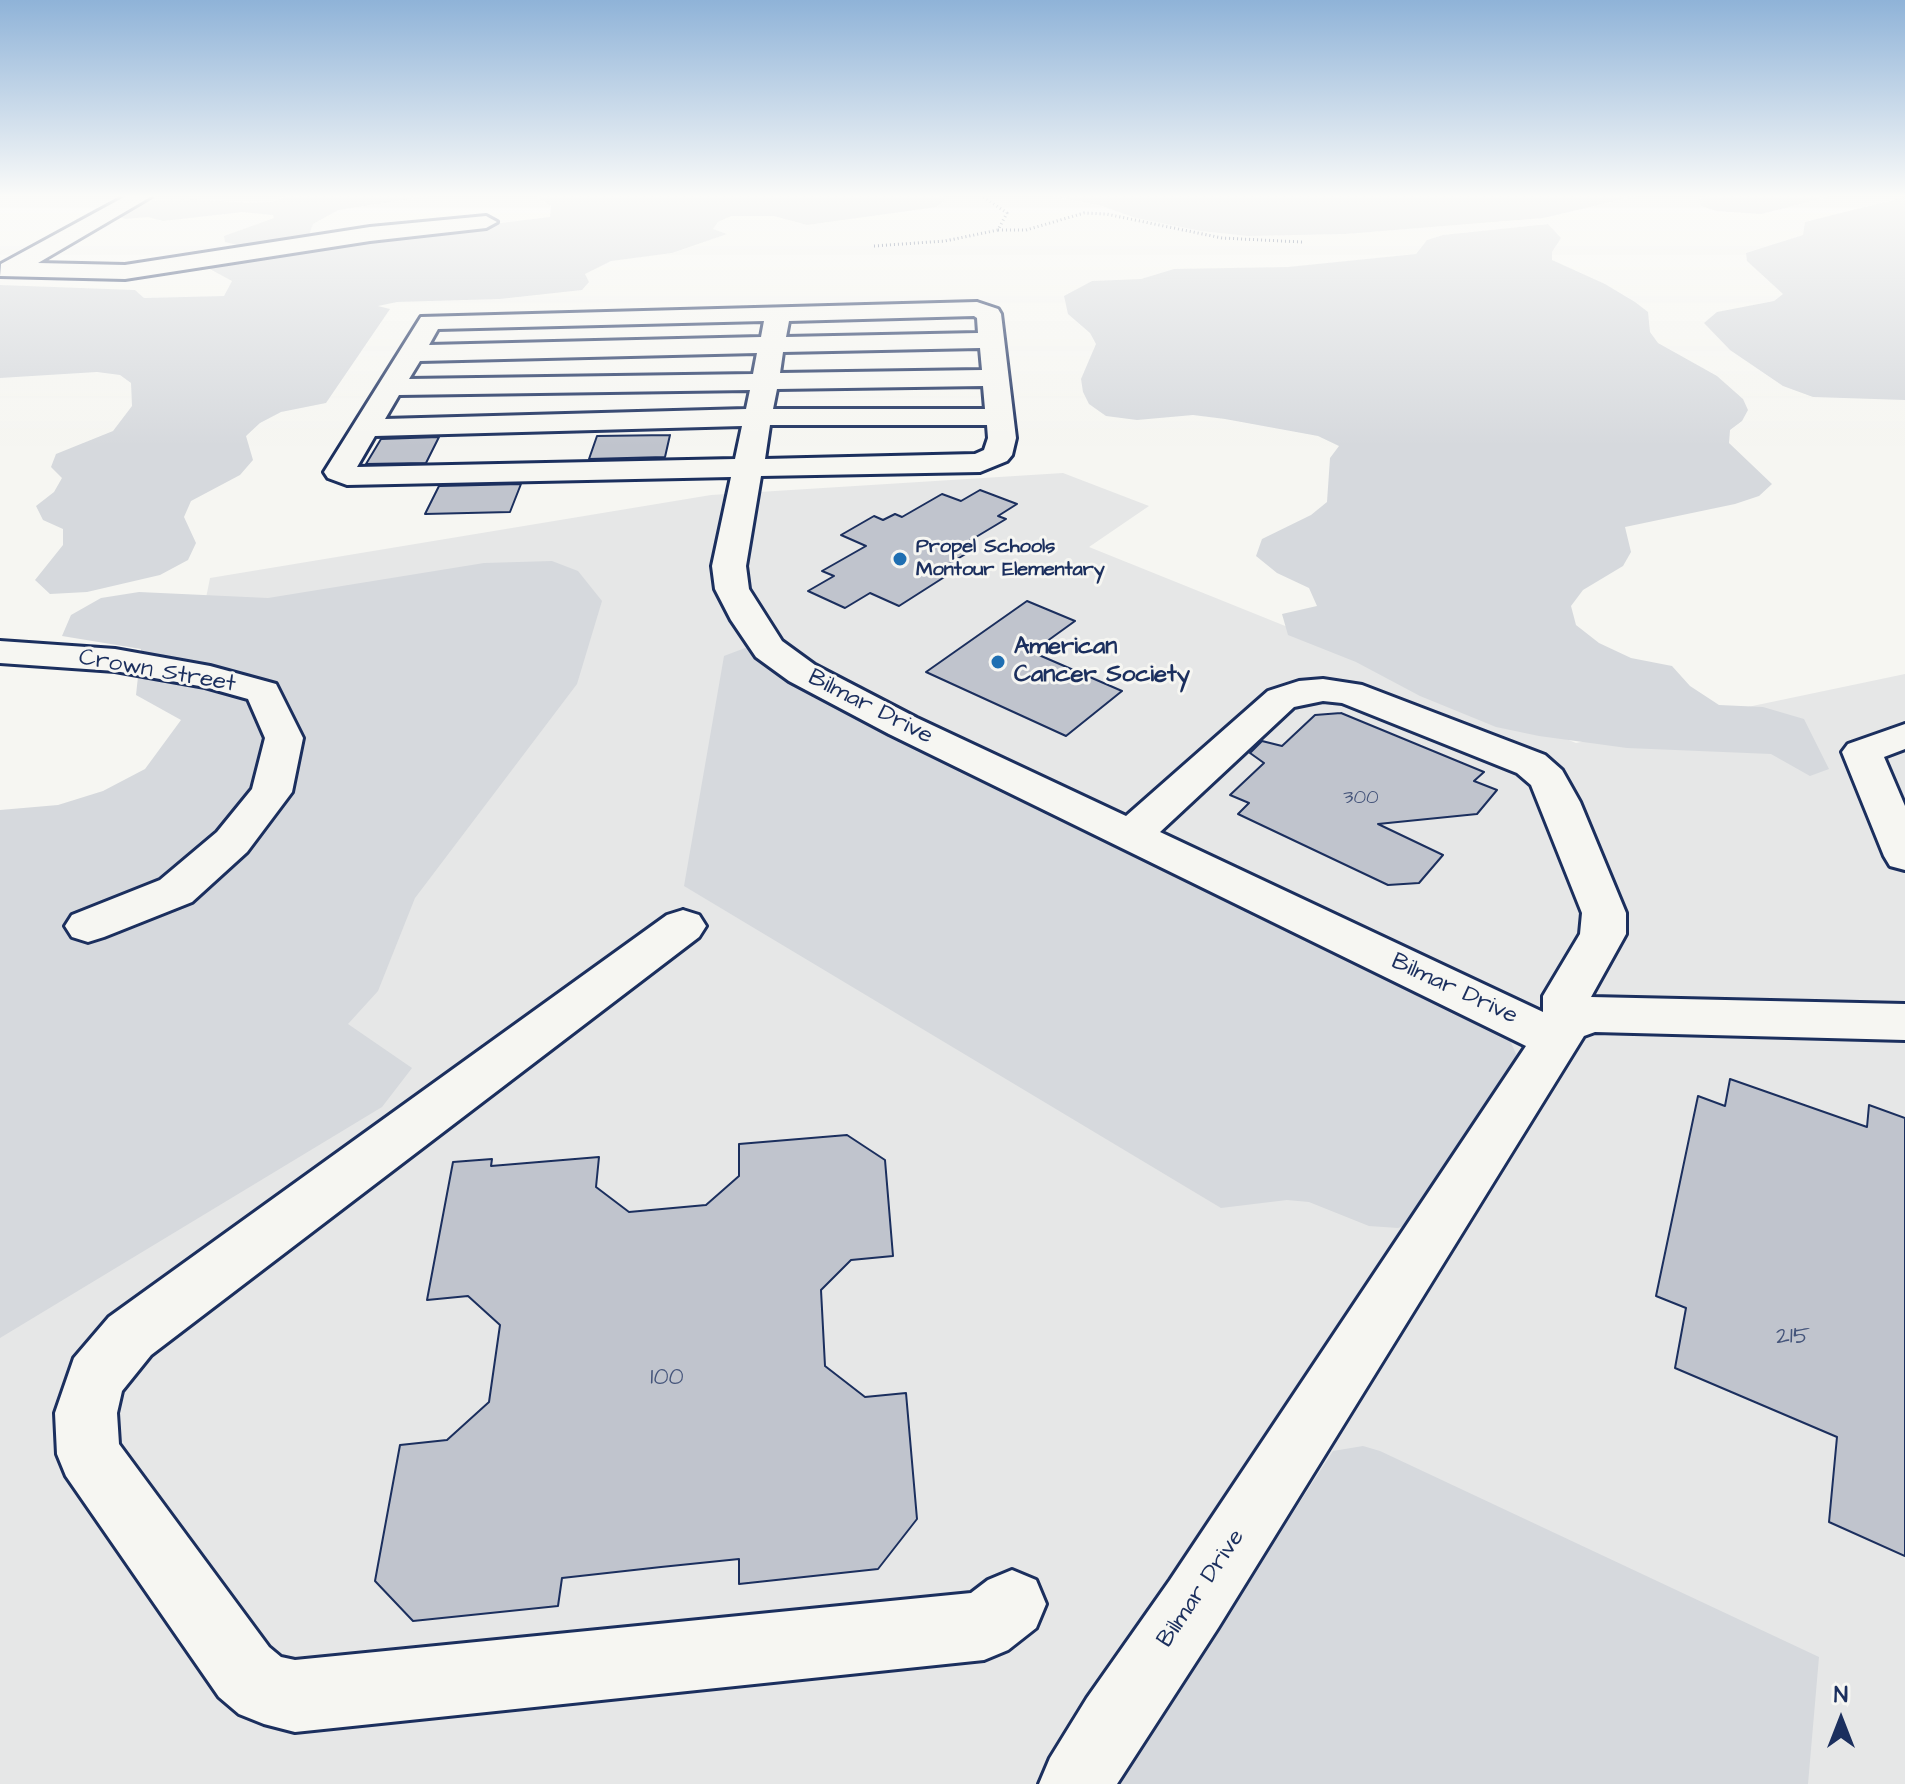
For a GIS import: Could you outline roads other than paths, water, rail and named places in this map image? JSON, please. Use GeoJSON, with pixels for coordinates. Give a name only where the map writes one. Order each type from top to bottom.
{"type":"FeatureCollection","features":[{"type":"Feature","properties":{"kind":"street"},"geometry":{"type":"LineString","coordinates":[[977,309],[989,314],[1002,438],[997,455],[980,463],[744,483],[341,475],[339,472],[430,322],[778,313],[977,309]]}},
{"type":"Feature","properties":{"kind":"street","name":"Bilmar Drive"},"geometry":{"type":"LineString","coordinates":[[778,313],[729,566],[732,589],[748,620],[769,649],[802,673],[903,726],[1130,836],[1562,1031],[1194,1604],[1112,1723],[1076,1784]]}},
{"type":"Feature","properties":{"kind":"street"},"geometry":{"type":"LineString","coordinates":[[559,424],[608,316]]}},
{"type":"Feature","properties":{"kind":"street"},"geometry":{"type":"LineString","coordinates":[[409,353],[992,340]]}},
{"type":"Feature","properties":{"kind":"street"},"geometry":{"type":"LineString","coordinates":[[389,387],[996,378]]}},
{"type":"Feature","properties":{"kind":"street"},"geometry":{"type":"LineString","coordinates":[[365,428],[757,417],[1000,417]]}},
{"type":"Feature","properties":{"kind":"street","name":"Crown Street"},"geometry":{"type":"LineString","coordinates":[[0,652],[115,660],[210,677],[263,692],[284,738],[272,792],[232,842],[176,891],[88,926]]}},
{"type":"Feature","properties":{"kind":"street"},"geometry":{"type":"LineString","coordinates":[[1130,836],[1281,699],[1299,692],[1323,690],[1349,693],[1531,764],[1548,779],[1560,802],[1604,913],[1603,934],[1567,996],[1562,1031]]}},
{"type":"Feature","properties":{"kind":"street"},"geometry":{"type":"LineString","coordinates":[[1905,736],[1862,752],[1905,856]]}},
{"type":"Feature","properties":{"kind":"street"},"geometry":{"type":"LineString","coordinates":[[683,926],[130,1336],[95,1378],[86,1413],[88,1454],[244,1672],[264,1689],[295,1696],[984,1626],[1012,1604]]}},
{"type":"Feature","properties":{"kind":"street"},"geometry":{"type":"LineString","coordinates":[[1562,1031],[1594,1014],[1897,1024]]}},
{"type":"Feature","properties":{"kind":"place","name":"Propel Schools Montour Elementary"},"geometry":{"type":"Point","coordinates":[900,559]}},
{"type":"Feature","properties":{"kind":"place","name":"American Cancer Society"},"geometry":{"type":"Point","coordinates":[998,662]}}]}
